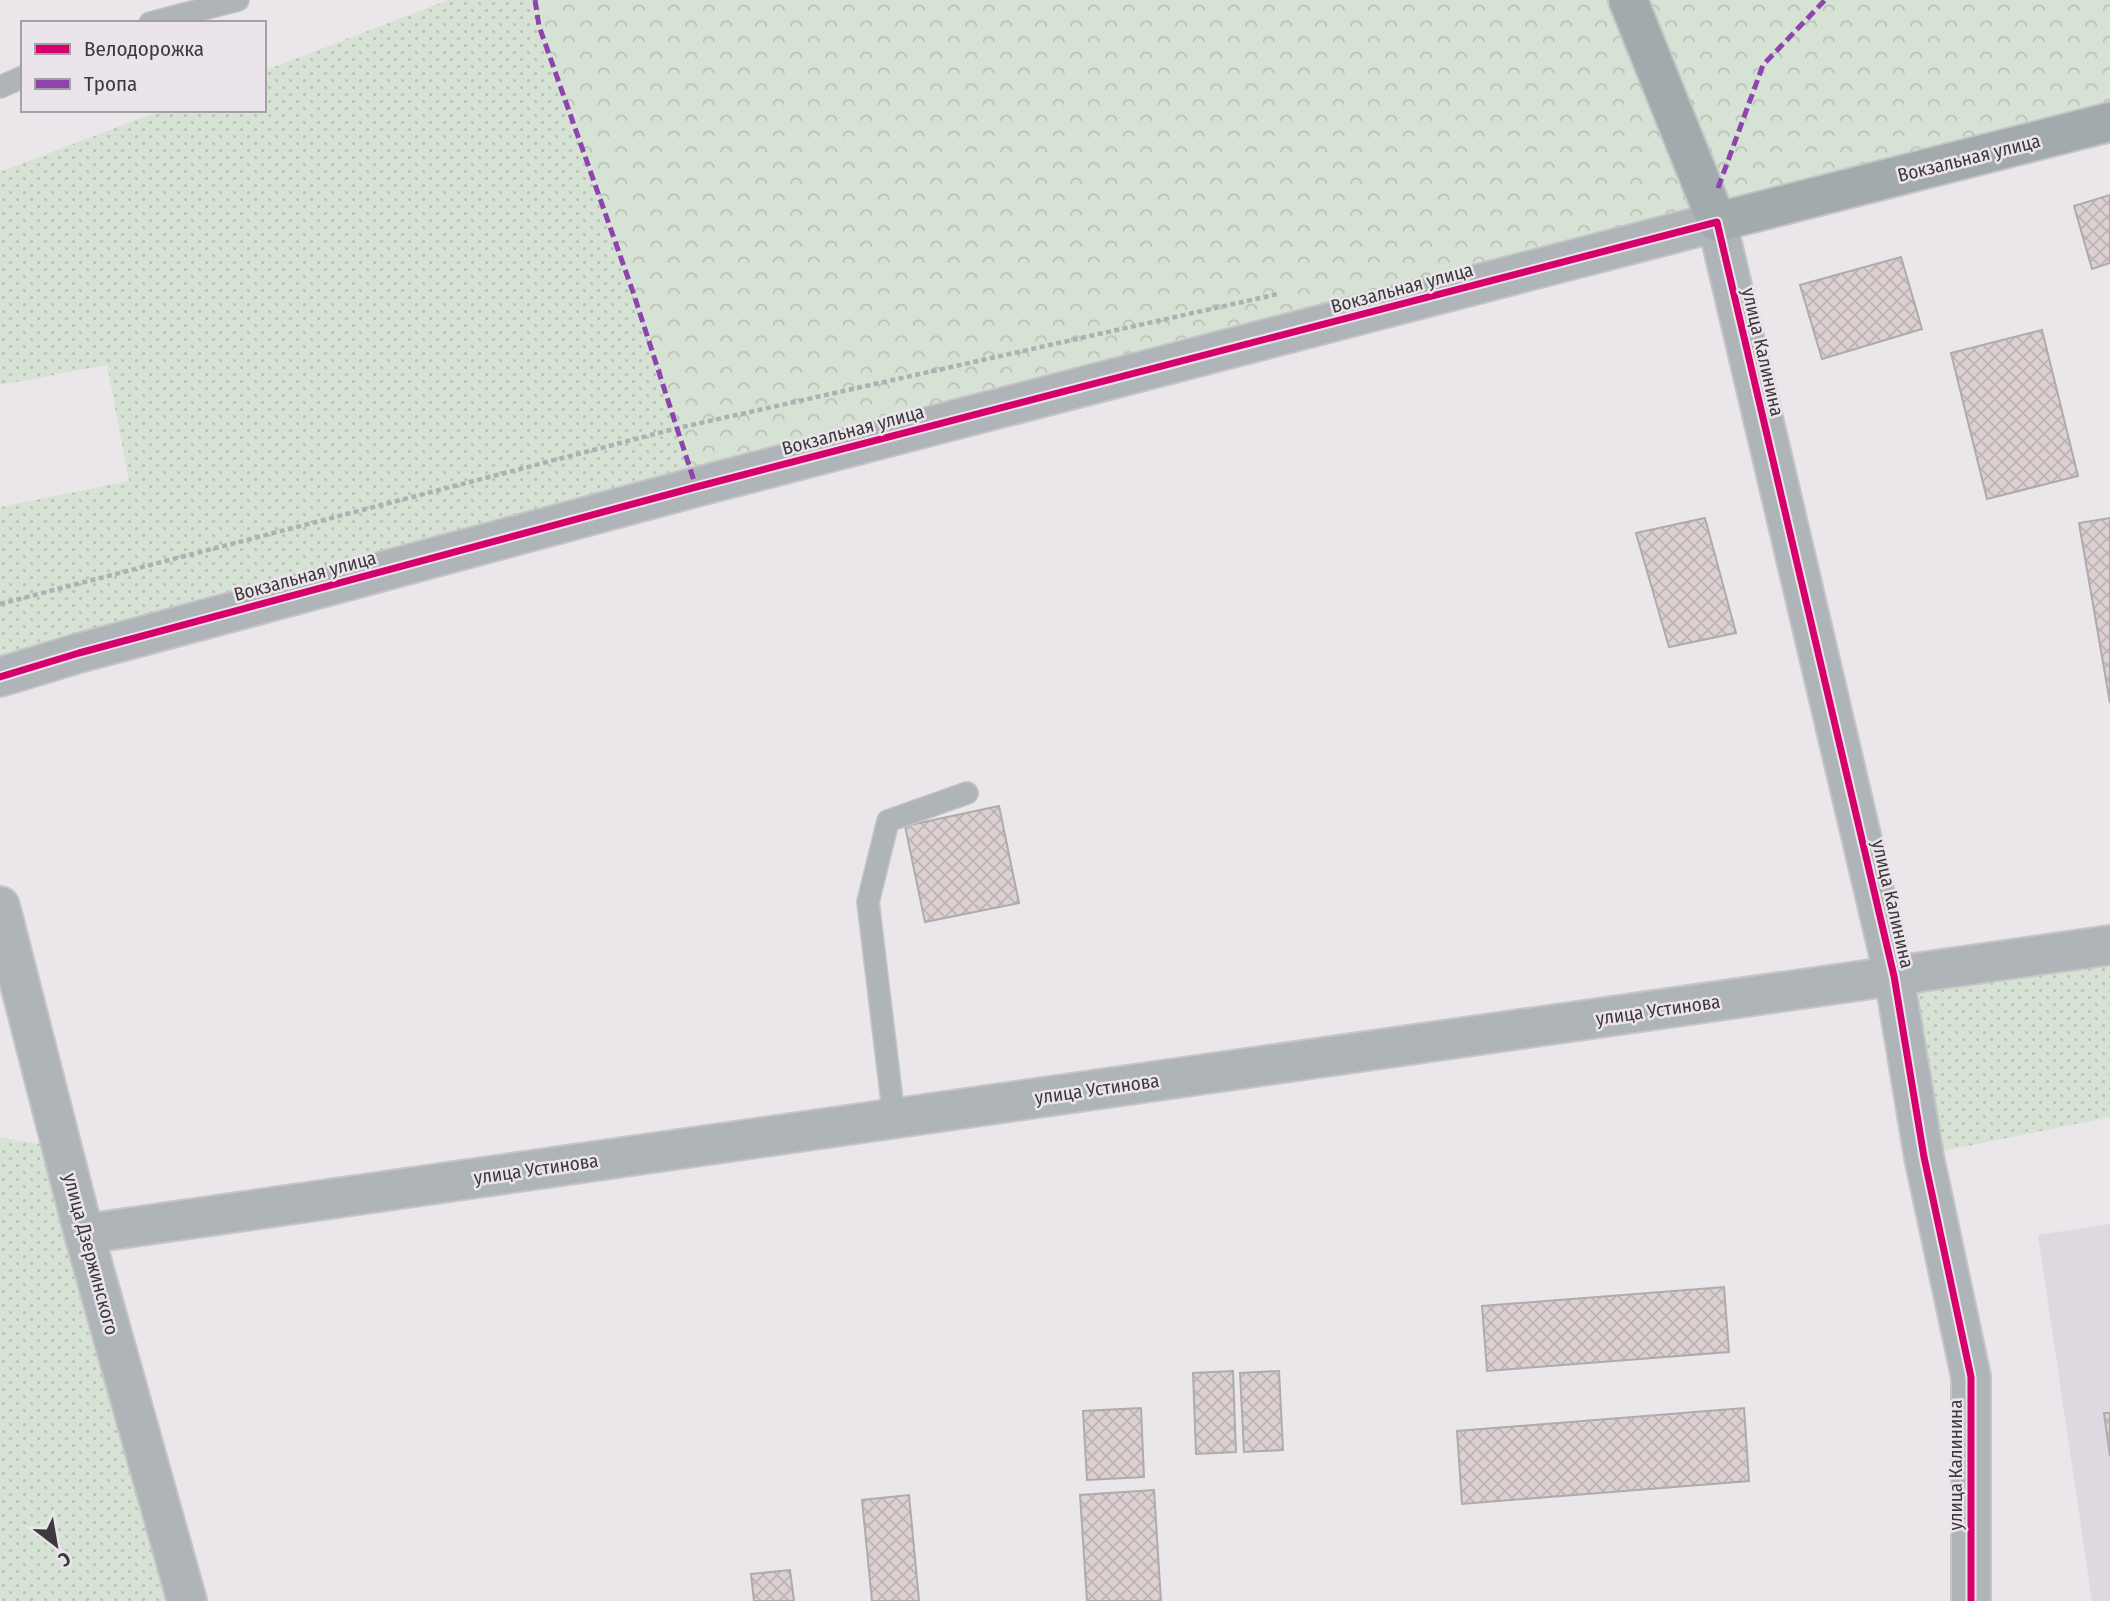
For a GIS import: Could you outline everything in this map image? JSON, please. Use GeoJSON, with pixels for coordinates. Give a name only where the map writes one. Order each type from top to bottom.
{"type":"FeatureCollection","features":[{"type":"Feature","properties":{"kind":"main road"},"geometry":{"type":"LineString","coordinates":[[1628,0],[1717,222]]}},
{"type":"Feature","properties":{"kind":"main road","name":"Вокзальная улица"},"geometry":{"type":"LineString","coordinates":[[1717,222],[2110,121]]}},
{"type":"Feature","properties":{"kind":"street","name":"Вокзальная улица"},"geometry":{"type":"LineString","coordinates":[[0,677],[79,653],[696,487],[1717,222]]}},
{"type":"Feature","properties":{"kind":"street","name":"улица Калинина"},"geometry":{"type":"LineString","coordinates":[[1717,222],[1894,976],[1924,1157],[1971,1377],[1971,1601]]}},
{"type":"Feature","properties":{"kind":"street","name":"улица Дзержинского"},"geometry":{"type":"LineString","coordinates":[[0,906],[84,1234],[187,1601]]}},
{"type":"Feature","properties":{"kind":"street","name":"улица Устинова"},"geometry":{"type":"LineString","coordinates":[[84,1234],[2110,945]]}},
{"type":"Feature","properties":{"kind":"lane"},"geometry":{"type":"LineString","coordinates":[[158,21],[238,0]]}},
{"type":"Feature","properties":{"kind":"lane"},"geometry":{"type":"LineString","coordinates":[[0,87],[21,78]]}},
{"type":"Feature","properties":{"kind":"lane"},"geometry":{"type":"LineString","coordinates":[[894,1118],[868,902],[888,821],[967,793]]}},
{"type":"Feature","properties":{"kind":"path"},"geometry":{"type":"LineString","coordinates":[[0,604],[678,428],[1282,293]]}},
{"type":"Feature","properties":{"kind":"shaded area"},"geometry":{"type":"Polygon","coordinates":[[[2110,1224],[2110,1601],[2092,1601],[2038,1235],[2110,1224]]]}},
{"type":"Feature","properties":{"kind":"green space"},"geometry":{"type":"Polygon","coordinates":[[[448,0],[535,0],[539,26],[633,292],[696,487],[0,677],[0,507],[129,481],[107,365],[0,385],[0,172],[157,112],[266,112],[266,70],[448,0]]]}},
{"type":"Feature","properties":{"kind":"green space"},"geometry":{"type":"Polygon","coordinates":[[[535,0],[2110,0],[2110,122],[696,487],[633,292],[539,26],[535,0]]]}},
{"type":"Feature","properties":{"kind":"green space"},"geometry":{"type":"Polygon","coordinates":[[[2110,960],[2110,1117],[1943,1151],[1916,987],[2110,960]]]}},
{"type":"Feature","properties":{"kind":"green space"},"geometry":{"type":"Polygon","coordinates":[[[0,1138],[47,1145],[169,1601],[0,1601],[0,1138]]]}},
{"type":"Feature","properties":{"kind":"building"},"geometry":{"type":"Polygon","coordinates":[[[2110,195],[2110,263],[2092,269],[2074,206],[2110,195]]]}},
{"type":"Feature","properties":{"kind":"building"},"geometry":{"type":"Polygon","coordinates":[[[1901,257],[1922,329],[1822,359],[1800,285],[1901,257]]]}},
{"type":"Feature","properties":{"kind":"building"},"geometry":{"type":"Polygon","coordinates":[[[2042,330],[2078,476],[1987,499],[1951,353],[2042,330]]]}},
{"type":"Feature","properties":{"kind":"building"},"geometry":{"type":"Polygon","coordinates":[[[1705,518],[1736,633],[1669,647],[1636,533],[1705,518]]]}},
{"type":"Feature","properties":{"kind":"building"},"geometry":{"type":"Polygon","coordinates":[[[2110,518],[2110,703],[2079,523],[2110,518]]]}},
{"type":"Feature","properties":{"kind":"building"},"geometry":{"type":"Polygon","coordinates":[[[999,806],[1019,903],[925,922],[905,826],[999,806]]]}},
{"type":"Feature","properties":{"kind":"building"},"geometry":{"type":"Polygon","coordinates":[[[1724,1287],[1729,1352],[1487,1371],[1482,1306],[1724,1287]]]}},
{"type":"Feature","properties":{"kind":"building"},"geometry":{"type":"Polygon","coordinates":[[[1233,1371],[1236,1452],[1196,1454],[1193,1373],[1233,1371]]]}},
{"type":"Feature","properties":{"kind":"building"},"geometry":{"type":"Polygon","coordinates":[[[1279,1371],[1283,1450],[1244,1452],[1240,1373],[1279,1371]]]}},
{"type":"Feature","properties":{"kind":"building"},"geometry":{"type":"Polygon","coordinates":[[[1141,1408],[1144,1477],[1087,1480],[1083,1411],[1141,1408]]]}},
{"type":"Feature","properties":{"kind":"building"},"geometry":{"type":"Polygon","coordinates":[[[1744,1408],[1749,1481],[1462,1504],[1457,1431],[1744,1408]]]}},
{"type":"Feature","properties":{"kind":"building"},"geometry":{"type":"Polygon","coordinates":[[[2104,1413],[2110,1413],[2110,1456],[2104,1413]]]}},
{"type":"Feature","properties":{"kind":"building"},"geometry":{"type":"Polygon","coordinates":[[[1154,1490],[1161,1601],[1087,1601],[1080,1495],[1154,1490]]]}},
{"type":"Feature","properties":{"kind":"building"},"geometry":{"type":"Polygon","coordinates":[[[909,1495],[919,1601],[872,1601],[862,1500],[909,1495]]]}},
{"type":"Feature","properties":{"kind":"building"},"geometry":{"type":"Polygon","coordinates":[[[790,1570],[794,1601],[754,1601],[751,1574],[790,1570]]]}},
{"type":"Feature","properties":{"kind":"marked path"},"geometry":{"type":"LineString","coordinates":[[535,0],[539,26],[633,292],[696,487]]}},
{"type":"Feature","properties":{"kind":"marked path"},"geometry":{"type":"LineString","coordinates":[[1718,188],[1763,65],[1825,0]]}},
{"type":"Feature","properties":{"kind":"cycle path"},"geometry":{"type":"LineString","coordinates":[[0,677],[79,653],[696,487],[1717,222],[1894,976],[1924,1157],[1971,1377],[1971,1601]]}}]}
